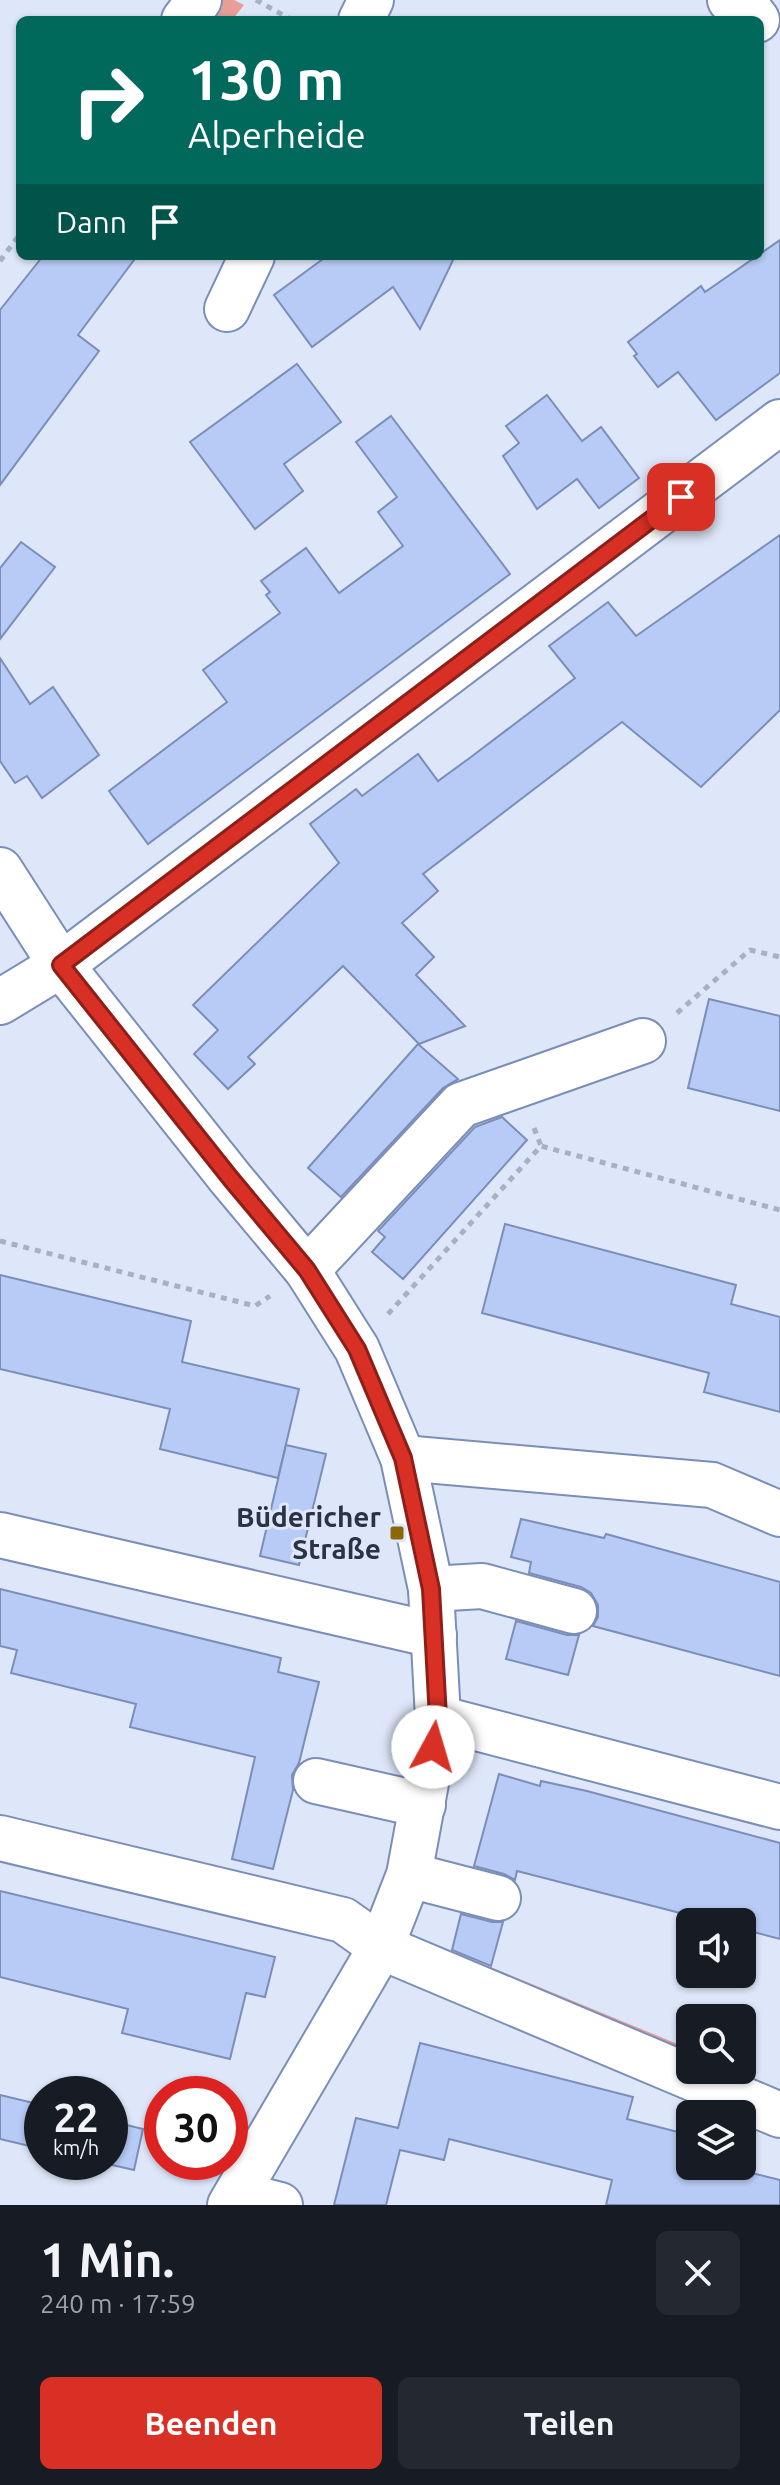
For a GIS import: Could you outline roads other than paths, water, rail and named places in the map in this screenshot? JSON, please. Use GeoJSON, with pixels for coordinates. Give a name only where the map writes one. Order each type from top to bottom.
{"type":"FeatureCollection","features":[{"type":"Feature","properties":{"kind":"street"},"geometry":{"type":"LineString","coordinates":[[730,0],[754,16]]}},
{"type":"Feature","properties":{"kind":"street"},"geometry":{"type":"LineString","coordinates":[[764,30],[780,51]]}},
{"type":"Feature","properties":{"kind":"street"},"geometry":{"type":"LineString","coordinates":[[227,309],[250,260]]}},
{"type":"Feature","properties":{"kind":"street"},"geometry":{"type":"LineString","coordinates":[[0,1002],[61,965],[780,422]]}},
{"type":"Feature","properties":{"kind":"street"},"geometry":{"type":"LineString","coordinates":[[0,870],[61,965],[307,1270],[357,1349],[403,1458],[431,1589],[438,1718],[409,1875],[381,1947],[234,2200],[280,2205]]}},
{"type":"Feature","properties":{"kind":"street"},"geometry":{"type":"LineString","coordinates":[[307,1270],[461,1105],[643,1041]]}},
{"type":"Feature","properties":{"kind":"street"},"geometry":{"type":"LineString","coordinates":[[403,1458],[712,1485],[780,1514]]}},
{"type":"Feature","properties":{"kind":"street"},"geometry":{"type":"LineString","coordinates":[[0,1535],[434,1635]]}},
{"type":"Feature","properties":{"kind":"street"},"geometry":{"type":"LineString","coordinates":[[431,1589],[482,1586],[574,1611]]}},
{"type":"Feature","properties":{"kind":"street"},"geometry":{"type":"LineString","coordinates":[[438,1718],[780,1807]]}},
{"type":"Feature","properties":{"kind":"street"},"geometry":{"type":"LineString","coordinates":[[316,1781],[423,1805]]}},
{"type":"Feature","properties":{"kind":"street"},"geometry":{"type":"LineString","coordinates":[[0,1838],[343,1920],[381,1947],[780,2115]]}},
{"type":"Feature","properties":{"kind":"street"},"geometry":{"type":"LineString","coordinates":[[409,1875],[498,1898]]}},
{"type":"Feature","properties":{"kind":"place","name":"Büdericher Straße"},"geometry":{"type":"Point","coordinates":[397,1533]}}]}
